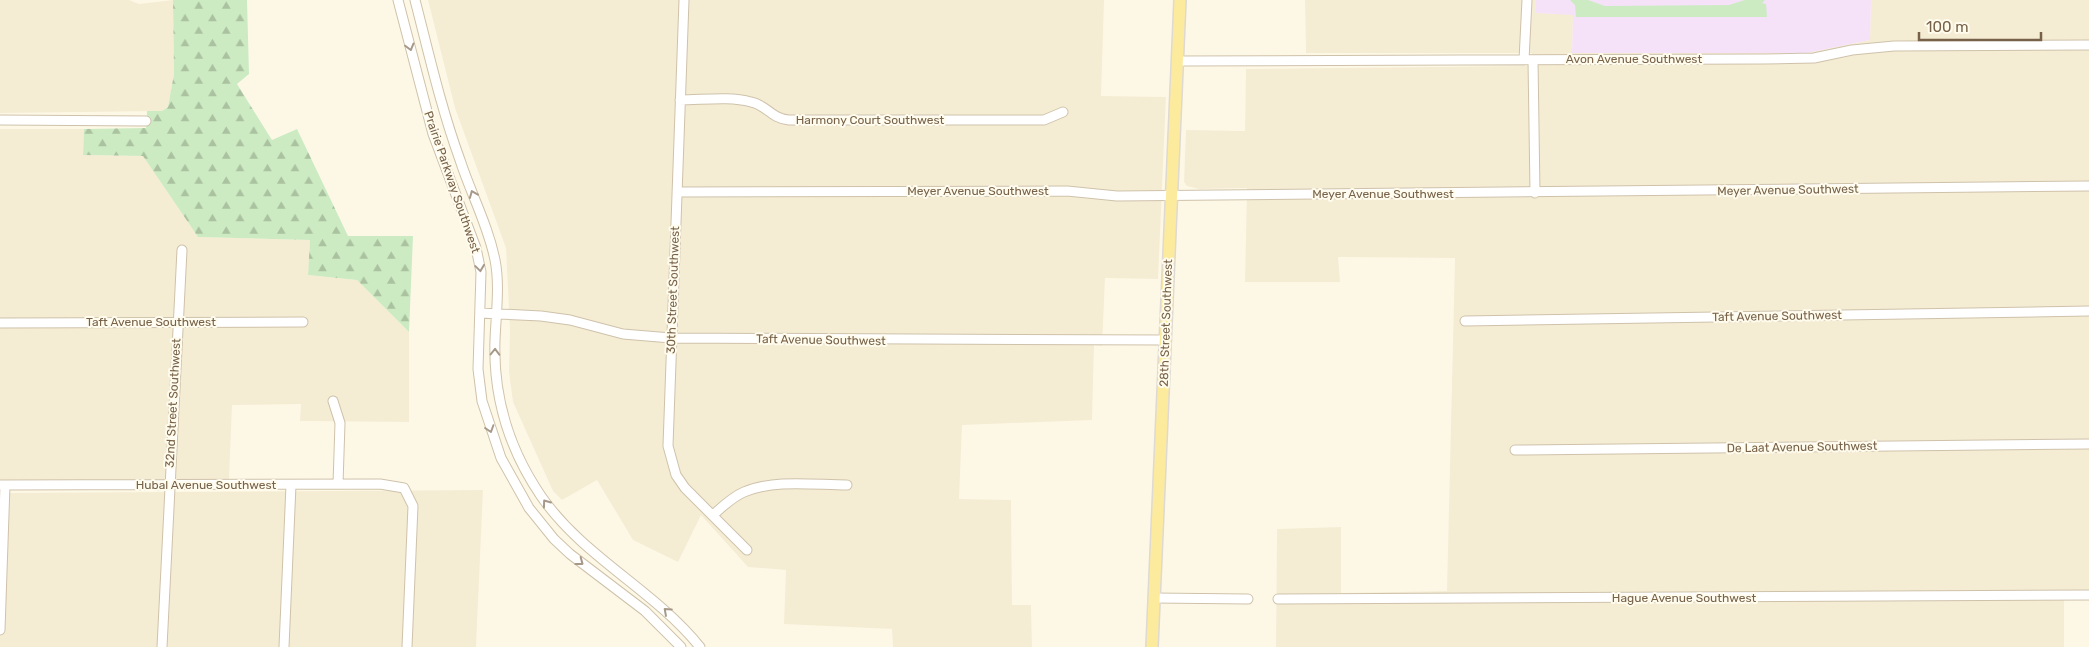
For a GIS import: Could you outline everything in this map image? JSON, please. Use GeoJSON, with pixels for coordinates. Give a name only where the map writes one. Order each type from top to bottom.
{"type":"FeatureCollection","features":[{"type":"Feature","properties":{"kind":"main road","name":"28th Street Southwest"},"geometry":{"type":"LineString","coordinates":[[1152,647],[1180,0]]}},
{"type":"Feature","properties":{"kind":"street","name":"Prairie Parkway Southwest"},"geometry":{"type":"LineString","coordinates":[[398,0],[433,134],[476,248],[481,272],[478,369],[482,401],[498,449],[519,490],[554,539],[570,554],[645,611],[682,647]]}},
{"type":"Feature","properties":{"kind":"street","name":"Prairie Parkway Southwest"},"geometry":{"type":"LineString","coordinates":[[415,0],[445,118],[494,254],[497,287],[494,357],[498,398],[512,442],[532,482],[560,522],[580,541],[654,600],[675,619],[700,647]]}},
{"type":"Feature","properties":{"kind":"street","name":"30th Street Southwest"},"geometry":{"type":"LineString","coordinates":[[684,0],[668,424],[671,459],[676,475],[685,488],[747,550]]}},
{"type":"Feature","properties":{"kind":"street"},"geometry":{"type":"LineString","coordinates":[[1527,0],[1535,193]]}},
{"type":"Feature","properties":{"kind":"street","name":"Avon Avenue Southwest"},"geometry":{"type":"LineString","coordinates":[[1178,61],[1814,58],[1852,50],[1894,46],[2089,44]]}},
{"type":"Feature","properties":{"kind":"street","name":"Harmony Court Southwest"},"geometry":{"type":"LineString","coordinates":[[680,100],[744,100],[758,104],[778,119],[789,120],[1044,120],[1063,112]]}},
{"type":"Feature","properties":{"kind":"street"},"geometry":{"type":"LineString","coordinates":[[0,120],[146,120]]}},
{"type":"Feature","properties":{"kind":"street","name":"Meyer Avenue Southwest"},"geometry":{"type":"LineString","coordinates":[[677,192],[1067,191],[1117,196],[2089,186]]}},
{"type":"Feature","properties":{"kind":"street","name":"32nd Street Southwest"},"geometry":{"type":"LineString","coordinates":[[162,647],[182,250]]}},
{"type":"Feature","properties":{"kind":"street","name":"Taft Avenue Southwest"},"geometry":{"type":"LineString","coordinates":[[1465,321],[2089,311]]}},
{"type":"Feature","properties":{"kind":"street","name":"Taft Avenue Southwest"},"geometry":{"type":"LineString","coordinates":[[480,313],[541,316],[570,320],[623,334],[671,338],[1166,340]]}},
{"type":"Feature","properties":{"kind":"street","name":"Taft Avenue Southwest"},"geometry":{"type":"LineString","coordinates":[[0,323],[303,322]]}},
{"type":"Feature","properties":{"kind":"street"},"geometry":{"type":"LineString","coordinates":[[333,401],[340,423],[338,484]]}},
{"type":"Feature","properties":{"kind":"street","name":"De Laat Avenue Southwest"},"geometry":{"type":"LineString","coordinates":[[1515,450],[2089,444]]}},
{"type":"Feature","properties":{"kind":"street"},"geometry":{"type":"LineString","coordinates":[[519,490],[532,482]]}},
{"type":"Feature","properties":{"kind":"street","name":"Hubal Avenue Southwest"},"geometry":{"type":"LineString","coordinates":[[3,485],[338,484],[394,485],[404,488],[409,494],[413,506],[408,647]]}},
{"type":"Feature","properties":{"kind":"street"},"geometry":{"type":"LineString","coordinates":[[0,630],[3,485]]}},
{"type":"Feature","properties":{"kind":"street"},"geometry":{"type":"LineString","coordinates":[[284,647],[291,485]]}},
{"type":"Feature","properties":{"kind":"street"},"geometry":{"type":"LineString","coordinates":[[712,515],[730,500],[755,488],[847,485]]}},
{"type":"Feature","properties":{"kind":"street","name":"Hague Avenue Southwest"},"geometry":{"type":"LineString","coordinates":[[1278,599],[2089,595]]}},
{"type":"Feature","properties":{"kind":"street"},"geometry":{"type":"LineString","coordinates":[[1154,598],[1248,599]]}},
{"type":"Feature","properties":{"kind":"shaded area"},"geometry":{"type":"Polygon","coordinates":[[[0,0],[129,0],[139,4],[173,0],[174,74],[168,107],[162,111],[0,113],[0,0]]]}},
{"type":"Feature","properties":{"kind":"shaded area"},"geometry":{"type":"Polygon","coordinates":[[[428,0],[1104,0],[1101,96],[1166,97],[1158,279],[1105,278],[1102,346],[1094,345],[1092,420],[962,425],[959,499],[1011,500],[1012,605],[1031,605],[1032,647],[893,647],[892,629],[784,624],[786,570],[748,567],[701,515],[678,562],[633,540],[597,480],[562,500],[553,491],[513,402],[509,372],[510,330],[506,248],[455,108],[428,0]]]}},
{"type":"Feature","properties":{"kind":"shaded area"},"geometry":{"type":"Polygon","coordinates":[[[1305,0],[1536,0],[1536,13],[1573,14],[1572,52],[1807,53],[1870,40],[1871,0],[2089,0],[2089,590],[2064,590],[2064,647],[1276,647],[1277,529],[1341,527],[1341,593],[1447,591],[1455,258],[1338,257],[1340,282],[1245,282],[1247,188],[1199,189],[1187,186],[1184,182],[1186,130],[1245,131],[1246,69],[1527,66],[1532,53],[1306,53],[1305,0]]]}},
{"type":"Feature","properties":{"kind":"shaded area"},"geometry":{"type":"Polygon","coordinates":[[[1536,0],[1871,0],[1870,40],[1807,53],[1572,53],[1573,15],[1536,13],[1536,0]]]}},
{"type":"Feature","properties":{"kind":"shaded area"},"geometry":{"type":"Polygon","coordinates":[[[0,129],[84,129],[83,155],[143,156],[198,237],[310,240],[308,275],[357,280],[409,332],[409,422],[300,421],[301,404],[232,405],[229,480],[0,481],[0,129]]]}},
{"type":"Feature","properties":{"kind":"shaded area"},"geometry":{"type":"Polygon","coordinates":[[[483,490],[476,647],[0,647],[0,493],[483,490]]]}},
{"type":"Feature","properties":{"kind":"green space"},"geometry":{"type":"Polygon","coordinates":[[[173,0],[247,0],[249,74],[237,84],[272,140],[297,129],[348,236],[413,236],[409,332],[357,280],[308,275],[310,240],[198,237],[143,156],[83,155],[84,129],[146,128],[147,111],[162,111],[168,107],[174,74],[173,0]]]}},
{"type":"Feature","properties":{"kind":"green space"},"geometry":{"type":"Polygon","coordinates":[[[1570,0],[1588,0],[1605,6],[1729,5],[1745,0],[1765,0],[1762,3],[1766,4],[1767,17],[1576,17],[1575,5],[1570,0]]]}}]}
